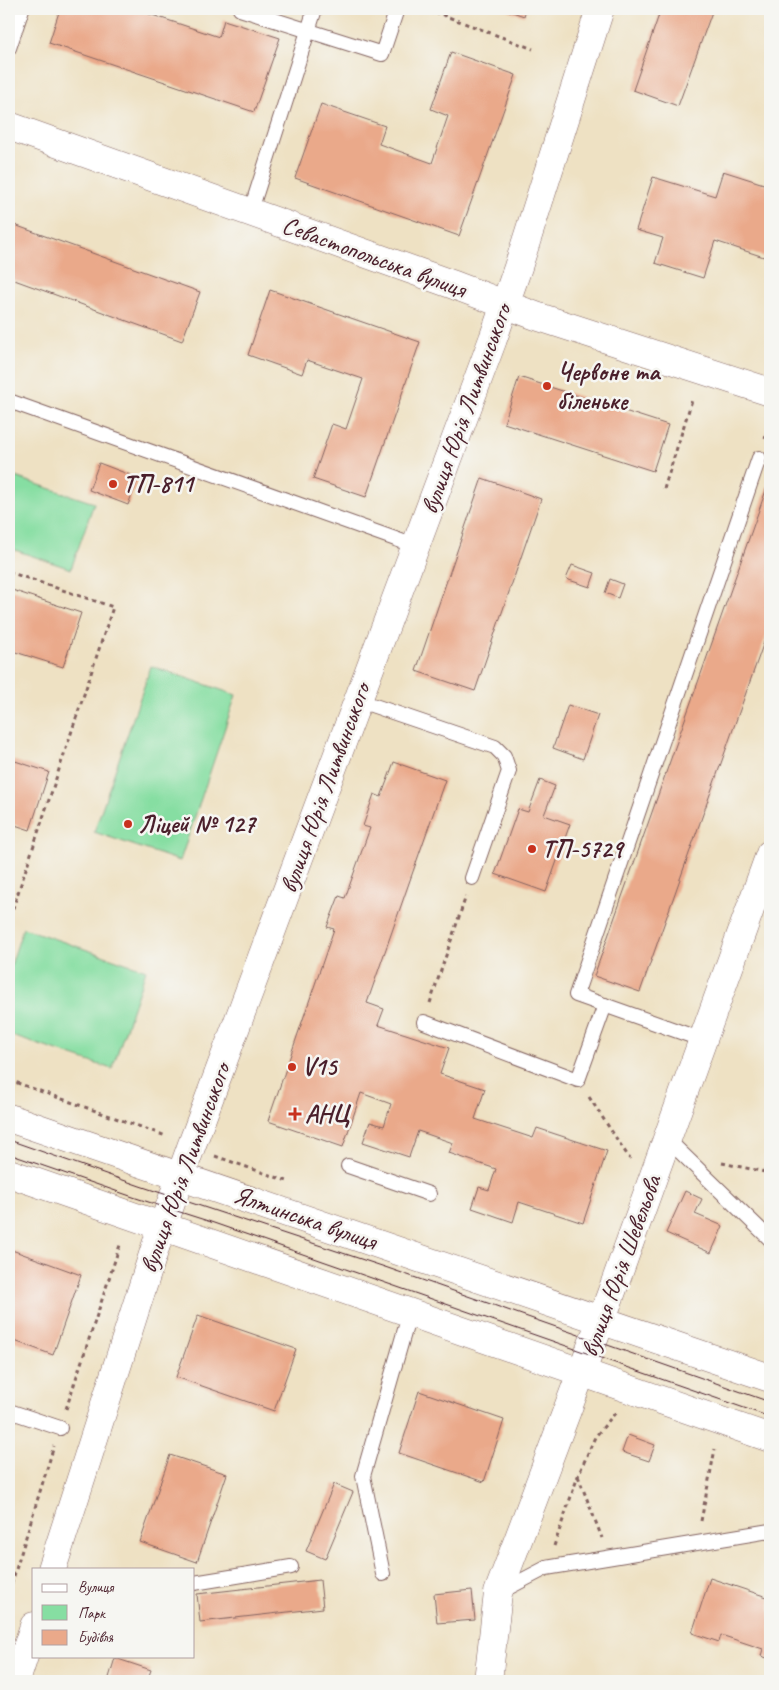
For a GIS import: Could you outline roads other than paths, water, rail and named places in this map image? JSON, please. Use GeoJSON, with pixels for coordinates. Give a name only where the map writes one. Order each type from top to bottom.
{"type":"FeatureCollection","features":[{"type":"Feature","properties":{"kind":"street","name":"вулиця Юрія Литвинського"},"geometry":{"type":"LineString","coordinates":[[52,1568],[163,1226],[518,267],[600,9]]}},
{"type":"Feature","properties":{"kind":"street","name":"Севастопольська вулиця"},"geometry":{"type":"LineString","coordinates":[[9,126],[536,316],[770,392]]}},
{"type":"Feature","properties":{"kind":"street","name":"вулиця Юрія Шевельова"},"geometry":{"type":"LineString","coordinates":[[488,1681],[498,1593],[601,1320],[675,1147],[703,1040],[770,854]]}},
{"type":"Feature","properties":{"kind":"street","name":"Ялтинська вулиця"},"geometry":{"type":"LineString","coordinates":[[9,1118],[770,1378]]}},
{"type":"Feature","properties":{"kind":"street"},"geometry":{"type":"LineString","coordinates":[[9,1173],[770,1438]]}},
{"type":"Feature","properties":{"kind":"street"},"geometry":{"type":"LineString","coordinates":[[16,1681],[32,1632]]}},
{"type":"Feature","properties":{"kind":"lane"},"geometry":{"type":"LineString","coordinates":[[9,48],[22,9]]}},
{"type":"Feature","properties":{"kind":"lane"},"geometry":{"type":"LineString","coordinates":[[240,9],[382,54],[398,9]]}},
{"type":"Feature","properties":{"kind":"lane"},"geometry":{"type":"LineString","coordinates":[[250,212],[315,9]]}},
{"type":"Feature","properties":{"kind":"lane"},"geometry":{"type":"LineString","coordinates":[[9,401],[415,546]]}},
{"type":"Feature","properties":{"kind":"lane"},"geometry":{"type":"LineString","coordinates":[[703,1040],[576,995],[759,458]]}},
{"type":"Feature","properties":{"kind":"lane"},"geometry":{"type":"LineString","coordinates":[[358,700],[495,747],[504,756],[509,771],[472,878]]}},
{"type":"Feature","properties":{"kind":"lane"},"geometry":{"type":"LineString","coordinates":[[424,1022],[578,1080],[605,1006]]}},
{"type":"Feature","properties":{"kind":"lane"},"geometry":{"type":"LineString","coordinates":[[675,1147],[770,1239]]}},
{"type":"Feature","properties":{"kind":"lane"},"geometry":{"type":"LineString","coordinates":[[348,1166],[429,1194]]}},
{"type":"Feature","properties":{"kind":"lane"},"geometry":{"type":"LineString","coordinates":[[384,1574],[363,1476],[410,1312]]}},
{"type":"Feature","properties":{"kind":"lane"},"geometry":{"type":"LineString","coordinates":[[9,1411],[60,1428]]}},
{"type":"Feature","properties":{"kind":"lane"},"geometry":{"type":"LineString","coordinates":[[498,1593],[546,1568],[770,1531]]}},
{"type":"Feature","properties":{"kind":"lane"},"geometry":{"type":"LineString","coordinates":[[195,1583],[291,1566]]}},
{"type":"Feature","properties":{"kind":"tram line"},"geometry":{"type":"LineString","coordinates":[[9,1140],[140,1186],[385,1267],[770,1402]]}},
{"type":"Feature","properties":{"kind":"tram line"},"geometry":{"type":"LineString","coordinates":[[9,1154],[208,1221],[770,1417]]}},
{"type":"Feature","properties":{"kind":"place","name":"Червоне та біленьке"},"geometry":{"type":"Point","coordinates":[547,386]}},
{"type":"Feature","properties":{"kind":"place","name":"ТП-811"},"geometry":{"type":"Point","coordinates":[113,484]}},
{"type":"Feature","properties":{"kind":"place","name":"Ліцей № 127"},"geometry":{"type":"Point","coordinates":[128,824]}},
{"type":"Feature","properties":{"kind":"place","name":"ТП-5729"},"geometry":{"type":"Point","coordinates":[532,849]}},
{"type":"Feature","properties":{"kind":"place","name":"V15"},"geometry":{"type":"Point","coordinates":[292,1067]}},
{"type":"Feature","properties":{"kind":"place","name":"АНЦ"},"geometry":{"type":"Point","coordinates":[295,1114]}}]}
